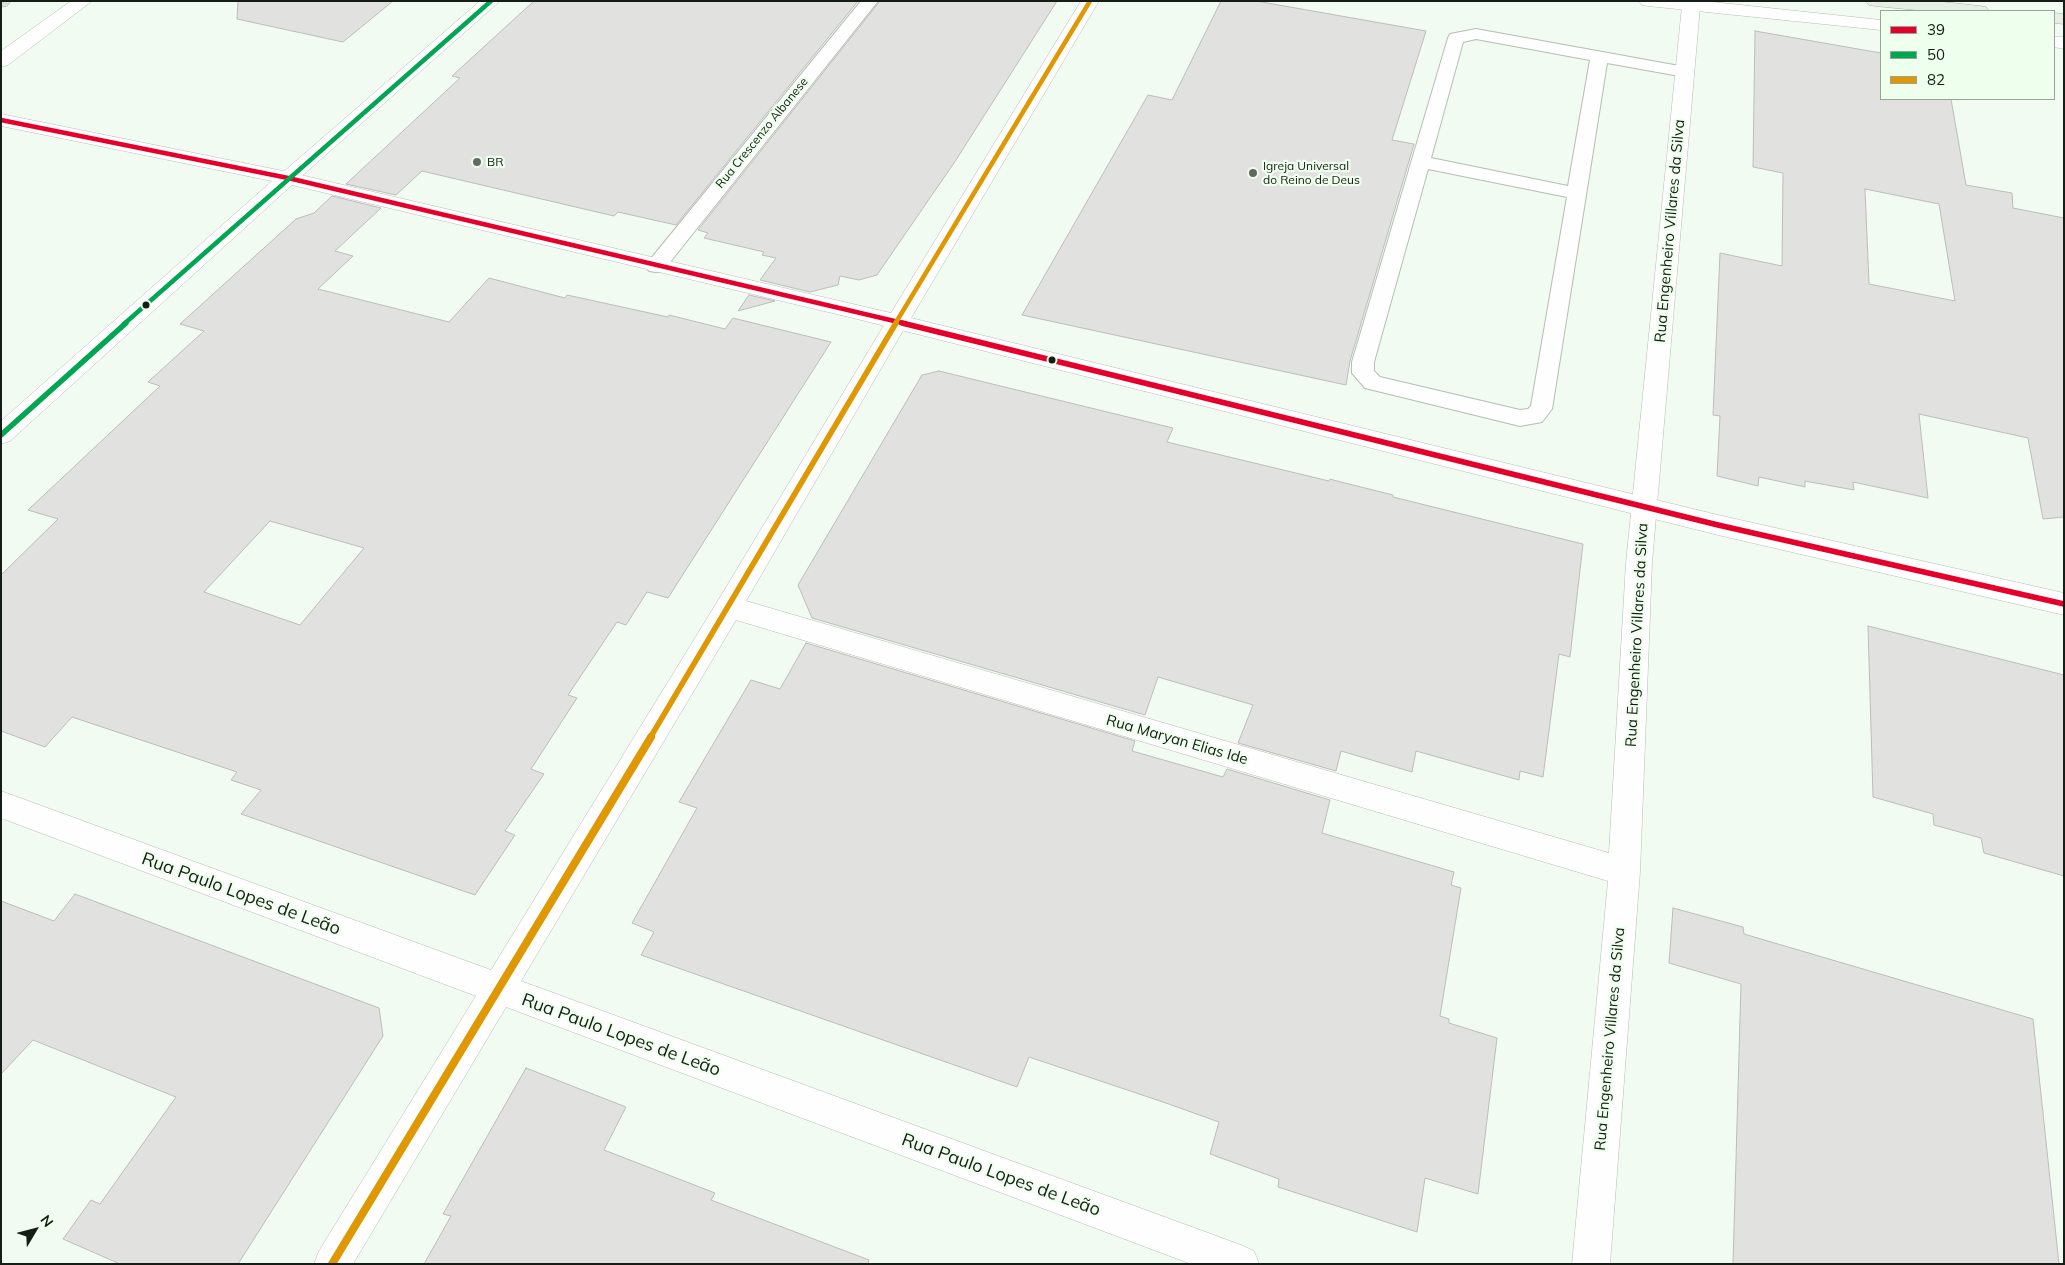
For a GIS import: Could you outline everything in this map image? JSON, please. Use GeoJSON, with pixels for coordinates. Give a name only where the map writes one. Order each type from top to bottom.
{"type":"FeatureCollection","features":[{"type":"Feature","properties":{"kind":"main road"},"geometry":{"type":"LineString","coordinates":[[1875,1],[1970,10]]}},
{"type":"Feature","properties":{"kind":"street"},"geometry":{"type":"LineString","coordinates":[[5,56],[83,1]]}},
{"type":"Feature","properties":{"kind":"street"},"geometry":{"type":"LineString","coordinates":[[1,435],[288,178],[491,1]]}},
{"type":"Feature","properties":{"kind":"street"},"geometry":{"type":"LineString","coordinates":[[332,1264],[496,989],[729,607],[897,322],[1090,1]]}},
{"type":"Feature","properties":{"kind":"street"},"geometry":{"type":"LineString","coordinates":[[1648,1],[1880,25]]}},
{"type":"Feature","properties":{"kind":"street","name":"Rua Engenheiro Villares da Silva"},"geometry":{"type":"LineString","coordinates":[[1591,1264],[1624,872],[1639,562],[1691,6]]}},
{"type":"Feature","properties":{"kind":"street"},"geometry":{"type":"LineString","coordinates":[[1,120],[288,178],[897,322],[1644,507],[2064,604]]}},
{"type":"Feature","properties":{"kind":"street","name":"Rua Maryan Elias Ide"},"geometry":{"type":"LineString","coordinates":[[729,607],[1624,872]]}},
{"type":"Feature","properties":{"kind":"street","name":"Rua Paulo Lopes de Leão"},"geometry":{"type":"LineString","coordinates":[[1,804],[1241,1264]]}},
{"type":"Feature","properties":{"kind":"lane","name":"Rua Crescenzo Albanese"},"geometry":{"type":"LineString","coordinates":[[656,266],[870,1]]}},
{"type":"Feature","properties":{"kind":"lane"},"geometry":{"type":"LineString","coordinates":[[1600,57],[1541,409],[1534,416],[1520,418],[1373,383],[1363,373],[1363,362],[1456,38],[1476,34],[1685,72]]}},
{"type":"Feature","properties":{"kind":"lane"},"geometry":{"type":"LineString","coordinates":[[1421,162],[1577,193]]}},
{"type":"Feature","properties":{"kind":"building"},"geometry":{"type":"Polygon","coordinates":[[[238,1],[393,1],[343,42],[237,19],[238,1]]]}},
{"type":"Feature","properties":{"kind":"building"},"geometry":{"type":"Polygon","coordinates":[[[534,1],[858,1],[676,225],[618,212],[614,216],[422,171],[396,195],[346,184],[460,78],[452,76],[534,1]]]}},
{"type":"Feature","properties":{"kind":"building"},"geometry":{"type":"Polygon","coordinates":[[[880,1],[1057,1],[956,160],[877,275],[859,280],[840,276],[838,285],[810,292],[760,280],[776,258],[762,255],[764,252],[704,238],[708,233],[698,230],[880,1]]]}},
{"type":"Feature","properties":{"kind":"building","name":"Igreja Universal do Reino de Deus"},"geometry":{"type":"Polygon","coordinates":[[[1221,1],[1256,1],[1426,31],[1392,140],[1414,144],[1350,361],[1346,385],[1022,315],[1148,95],[1172,100],[1221,1]]]}},
{"type":"Feature","properties":{"kind":"building"},"geometry":{"type":"Polygon","coordinates":[[[1755,31],[1880,53],[1880,100],[1951,100],[1966,185],[2012,193],[2013,208],[2064,218],[2064,517],[2043,519],[2028,438],[1919,414],[1928,498],[1853,482],[1854,490],[1805,481],[1805,487],[1759,477],[1758,486],[1717,476],[1720,416],[1713,415],[1720,253],[1782,266],[1783,173],[1753,167],[1755,31]],[[1865,189],[1869,284],[1955,301],[1939,204],[1865,189]]]}},
{"type":"Feature","properties":{"kind":"building"},"geometry":{"type":"Polygon","coordinates":[[[332,196],[381,208],[335,251],[353,256],[318,289],[449,322],[489,278],[565,298],[567,295],[668,317],[669,315],[725,329],[733,318],[831,342],[668,598],[647,592],[626,625],[617,622],[568,695],[577,698],[531,769],[544,774],[505,831],[515,835],[475,895],[241,814],[261,790],[231,780],[237,772],[72,717],[45,747],[1,731],[1,575],[58,519],[28,510],[160,386],[148,382],[204,331],[180,324],[296,219],[314,213],[332,196]],[[270,521],[204,592],[300,625],[364,548],[270,521]]]}},
{"type":"Feature","properties":{"kind":"building"},"geometry":{"type":"Polygon","coordinates":[[[749,295],[775,301],[738,311],[749,295]]]}},
{"type":"Feature","properties":{"kind":"building"},"geometry":{"type":"Polygon","coordinates":[[[939,371],[1173,428],[1167,442],[1329,481],[1330,479],[1393,495],[1393,497],[1583,544],[1570,657],[1559,654],[1543,777],[1520,771],[1519,780],[1416,751],[1412,772],[1341,751],[1336,771],[1238,743],[1253,705],[1158,677],[1145,715],[812,618],[798,585],[922,375],[939,371]]]}},
{"type":"Feature","properties":{"kind":"building"},"geometry":{"type":"Polygon","coordinates":[[[1868,626],[2064,675],[2064,876],[1984,853],[1981,838],[1934,825],[1933,814],[1873,797],[1868,626]]]}},
{"type":"Feature","properties":{"kind":"building"},"geometry":{"type":"Polygon","coordinates":[[[806,643],[1135,741],[1132,751],[1223,777],[1227,769],[1330,800],[1322,833],[1454,872],[1451,885],[1461,888],[1440,1016],[1449,1019],[1449,1023],[1497,1038],[1478,1194],[1425,1178],[1417,1232],[1278,1187],[1279,1179],[1210,1154],[1219,1122],[1163,1102],[1029,1057],[1017,1087],[641,955],[654,932],[632,923],[697,808],[679,802],[751,680],[780,689],[806,643]]]}},
{"type":"Feature","properties":{"kind":"building"},"geometry":{"type":"Polygon","coordinates":[[[75,894],[379,1008],[383,1036],[238,1264],[120,1264],[63,1239],[91,1200],[100,1204],[176,1097],[33,1040],[1,1074],[1,901],[54,921],[75,894]]]}},
{"type":"Feature","properties":{"kind":"building"},"geometry":{"type":"Polygon","coordinates":[[[1673,908],[1743,927],[1744,934],[2033,1019],[2059,1264],[1733,1264],[1741,984],[1669,963],[1673,908]]]}},
{"type":"Feature","properties":{"kind":"building"},"geometry":{"type":"Polygon","coordinates":[[[526,1068],[626,1107],[604,1150],[715,1193],[711,1200],[869,1260],[868,1264],[424,1264],[451,1216],[443,1214],[526,1068]]]}},
{"type":"Feature","properties":{"kind":"transit line","name":"50"},"geometry":{"type":"LineString","coordinates":[[1,435],[288,178],[491,1]]}},
{"type":"Feature","properties":{"kind":"transit line","name":"82"},"geometry":{"type":"LineString","coordinates":[[332,1264],[729,607],[869,368],[1090,1]]}},
{"type":"Feature","properties":{"kind":"transit line","name":"39"},"geometry":{"type":"LineString","coordinates":[[1,120],[288,178],[849,310],[1718,525],[2064,604]]}},
{"type":"Feature","properties":{"kind":"place","name":"BR"},"geometry":{"type":"Point","coordinates":[477,162]}},
{"type":"Feature","properties":{"kind":"place","name":"Igreja Universal do Reino de Deus"},"geometry":{"type":"Point","coordinates":[1253,173]}}]}
